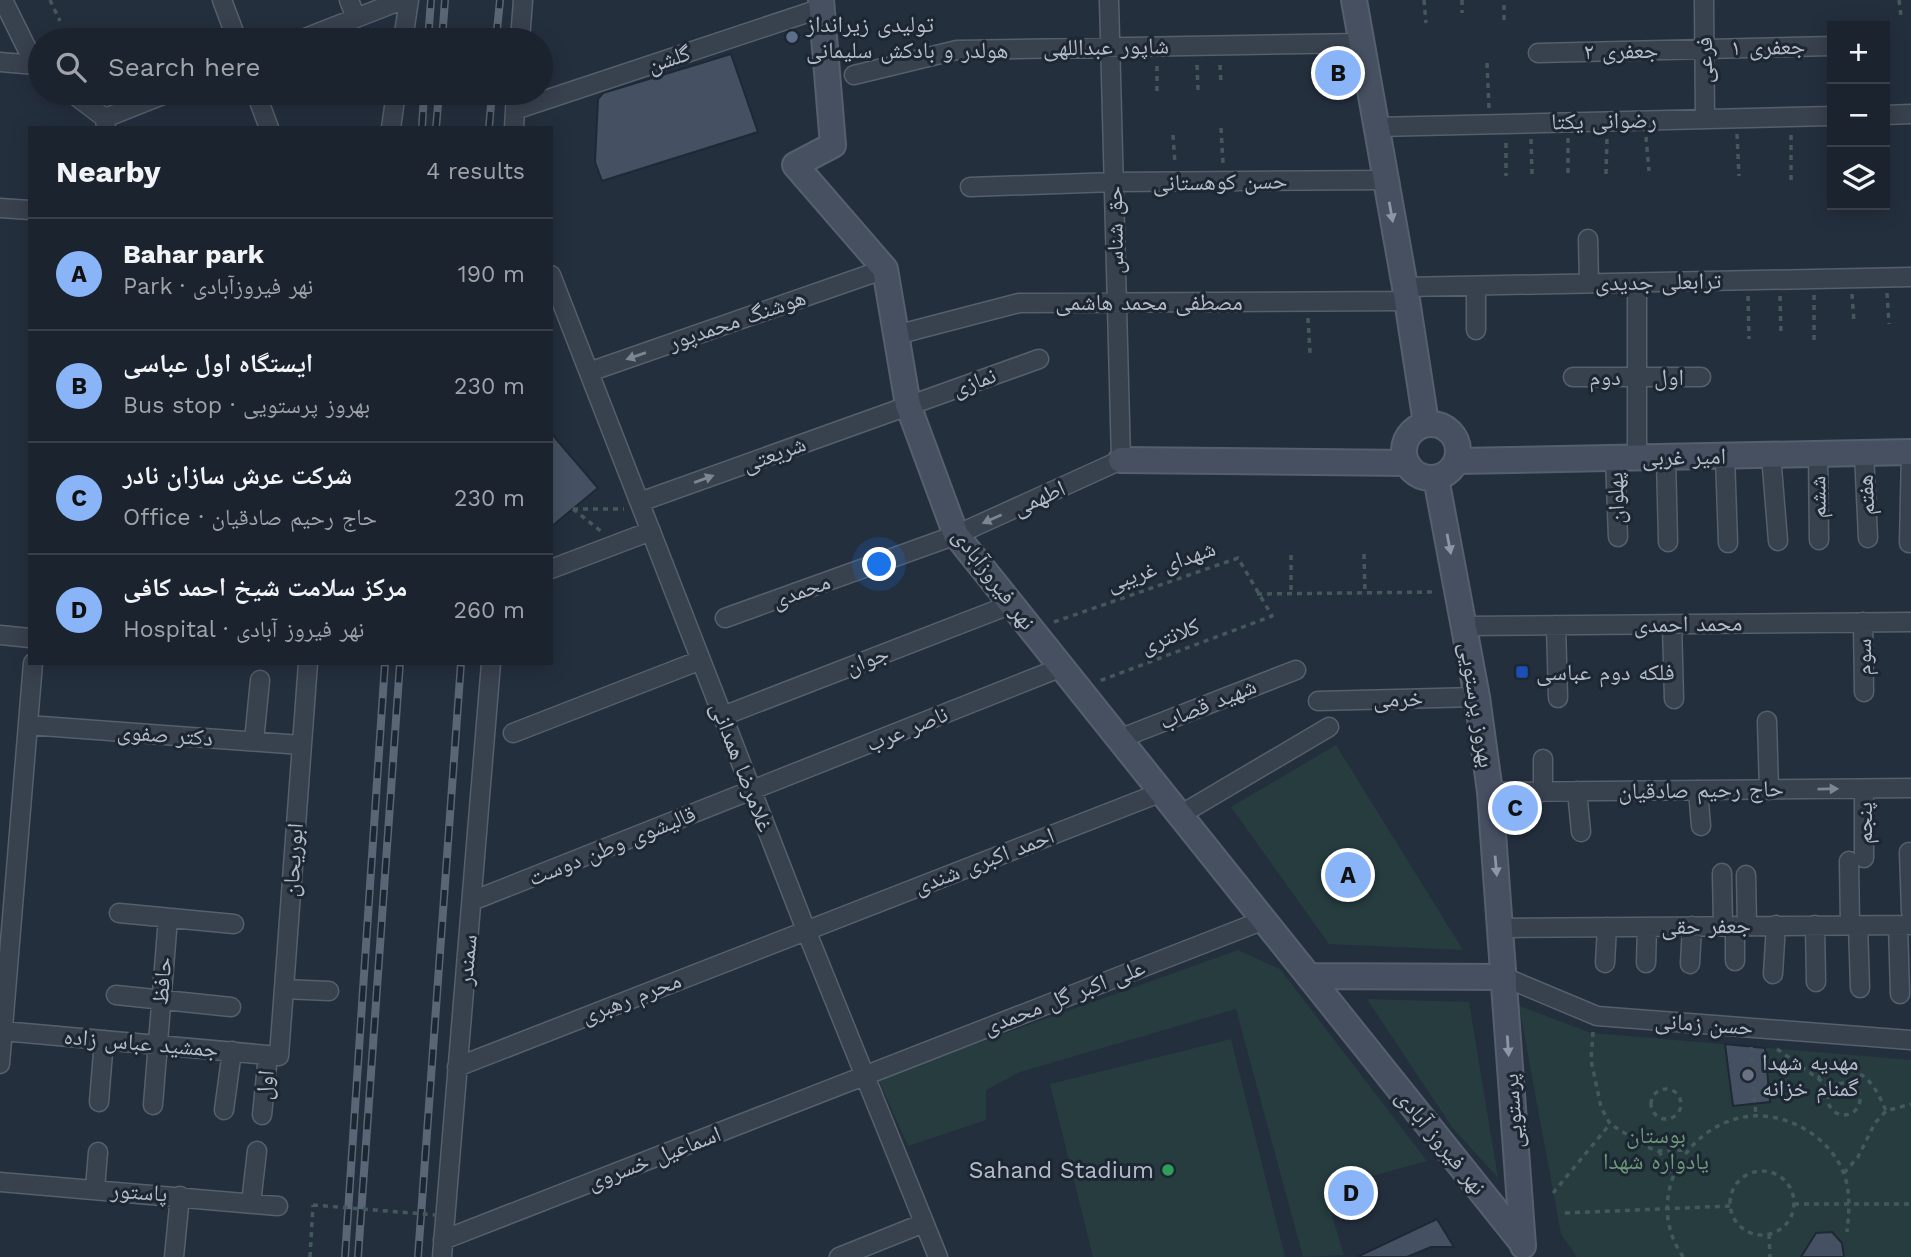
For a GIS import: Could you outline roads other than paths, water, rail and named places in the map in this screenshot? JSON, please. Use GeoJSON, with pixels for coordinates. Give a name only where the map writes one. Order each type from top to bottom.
{"type":"FeatureCollection","features":[{"type":"Feature","properties":{"kind":"street"},"geometry":{"type":"LineString","coordinates":[[3,0],[28,48]]}},
{"type":"Feature","properties":{"kind":"street"},"geometry":{"type":"LineString","coordinates":[[222,0],[232,28]]}},
{"type":"Feature","properties":{"kind":"street"},"geometry":{"type":"LineString","coordinates":[[349,0],[356,18]]}},
{"type":"Feature","properties":{"kind":"street"},"geometry":{"type":"LineString","coordinates":[[331,28],[402,0]]}},
{"type":"Feature","properties":{"kind":"street"},"geometry":{"type":"LineString","coordinates":[[405,28],[409,0]]}},
{"type":"Feature","properties":{"kind":"street"},"geometry":{"type":"LineString","coordinates":[[521,28],[523,0]]}},
{"type":"Feature","properties":{"kind":"street","name":"حق شناس"},"geometry":{"type":"LineString","coordinates":[[1109,0],[1121,460]]}},
{"type":"Feature","properties":{"kind":"street"},"geometry":{"type":"LineString","coordinates":[[1354,0],[1426,423]]}},
{"type":"Feature","properties":{"kind":"street","name":"فرعی"},"geometry":{"type":"LineString","coordinates":[[1704,0],[1704,119]]}},
{"type":"Feature","properties":{"kind":"street"},"geometry":{"type":"LineString","coordinates":[[822,4],[833,145],[795,165],[885,269]]}},
{"type":"Feature","properties":{"kind":"street","name":"گلشن"},"geometry":{"type":"LineString","coordinates":[[553,97],[822,4]]}},
{"type":"Feature","properties":{"kind":"street","name":"شاپور عبداللهی"},"geometry":{"type":"LineString","coordinates":[[854,75],[957,50],[1362,43]]}},
{"type":"Feature","properties":{"kind":"street","name":"جعفری ۱"},"geometry":{"type":"LineString","coordinates":[[1704,49],[1827,46]]}},
{"type":"Feature","properties":{"kind":"street","name":"جعفری ۲"},"geometry":{"type":"LineString","coordinates":[[1538,52],[1704,49]]}},
{"type":"Feature","properties":{"kind":"street"},"geometry":{"type":"LineString","coordinates":[[0,62],[28,66]]}},
{"type":"Feature","properties":{"kind":"street"},"geometry":{"type":"LineString","coordinates":[[85,105],[105,123],[143,105]]}},
{"type":"Feature","properties":{"kind":"street"},"geometry":{"type":"LineString","coordinates":[[260,105],[268,126]]}},
{"type":"Feature","properties":{"kind":"street"},"geometry":{"type":"LineString","coordinates":[[391,126],[394,105]]}},
{"type":"Feature","properties":{"kind":"street"},"geometry":{"type":"LineString","coordinates":[[1890,115],[1911,114]]}},
{"type":"Feature","properties":{"kind":"street","name":"رضوانی یکتا"},"geometry":{"type":"LineString","coordinates":[[1376,127],[1827,116]]}},
{"type":"Feature","properties":{"kind":"street","name":"حسن کوهستانی"},"geometry":{"type":"LineString","coordinates":[[970,187],[1114,182],[1176,184],[1386,180]]}},
{"type":"Feature","properties":{"kind":"street"},"geometry":{"type":"LineString","coordinates":[[0,208],[28,210]]}},
{"type":"Feature","properties":{"kind":"street"},"geometry":{"type":"LineString","coordinates":[[1588,239],[1588,283]]}},
{"type":"Feature","properties":{"kind":"street","name":"نهر فیروزآبادی"},"geometry":{"type":"LineString","coordinates":[[885,269],[908,405],[956,535],[1352,1030]]}},
{"type":"Feature","properties":{"kind":"street","name":"هوشنگ محمدپور"},"geometry":{"type":"LineString","coordinates":[[589,372],[885,269]]}},
{"type":"Feature","properties":{"kind":"street","name":"ترابعلی جدیدی"},"geometry":{"type":"LineString","coordinates":[[1406,294],[1476,286],[1911,277]]}},
{"type":"Feature","properties":{"kind":"street","name":"غلامرضا همدانی"},"geometry":{"type":"LineString","coordinates":[[553,280],[806,930],[938,1257]]}},
{"type":"Feature","properties":{"kind":"street","name":"پهلوان"},"geometry":{"type":"LineString","coordinates":[[1618,537],[1637,377],[1637,282]]}},
{"type":"Feature","properties":{"kind":"street"},"geometry":{"type":"LineString","coordinates":[[1476,286],[1476,330]]}},
{"type":"Feature","properties":{"kind":"street","name":"مصطفی محمد هاشمی"},"geometry":{"type":"LineString","coordinates":[[896,335],[1019,303],[1307,302],[1406,294]]}},
{"type":"Feature","properties":{"kind":"street","name":"نمازی"},"geometry":{"type":"LineString","coordinates":[[908,405],[1039,359]]}},
{"type":"Feature","properties":{"kind":"street","name":"دوم"},"geometry":{"type":"LineString","coordinates":[[1573,377],[1637,377]]}},
{"type":"Feature","properties":{"kind":"street","name":"اول"},"geometry":{"type":"LineString","coordinates":[[1637,377],[1701,377]]}},
{"type":"Feature","properties":{"kind":"street","name":"شریعتی"},"geometry":{"type":"LineString","coordinates":[[641,505],[908,405]]}},
{"type":"Feature","properties":{"kind":"street"},"geometry":{"type":"LineString","coordinates":[[1426,423],[1441,425],[1453,433],[1459,447],[1457,461],[1448,472],[1436,478],[1424,477],[1414,472],[1407,463],[1404,451],[1407,438],[1415,429],[1426,423]]}},
{"type":"Feature","properties":{"kind":"street"},"geometry":{"type":"LineString","coordinates":[[1909,543],[1911,452]]}},
{"type":"Feature","properties":{"kind":"street","name":"امیر غربی"},"geometry":{"type":"LineString","coordinates":[[1457,461],[1911,452]]}},
{"type":"Feature","properties":{"kind":"street","name":"هفتم"},"geometry":{"type":"LineString","coordinates":[[1864,453],[1868,538]]}},
{"type":"Feature","properties":{"kind":"street","name":"ششم"},"geometry":{"type":"LineString","coordinates":[[1818,454],[1819,540]]}},
{"type":"Feature","properties":{"kind":"street"},"geometry":{"type":"LineString","coordinates":[[1771,455],[1778,541]]}},
{"type":"Feature","properties":{"kind":"street"},"geometry":{"type":"LineString","coordinates":[[1726,456],[1728,543]]}},
{"type":"Feature","properties":{"kind":"street"},"geometry":{"type":"LineString","coordinates":[[1665,458],[1668,541]]}},
{"type":"Feature","properties":{"kind":"street"},"geometry":{"type":"LineString","coordinates":[[1121,460],[1407,463]]}},
{"type":"Feature","properties":{"kind":"street","name":"اطهمی"},"geometry":{"type":"LineString","coordinates":[[956,535],[1121,460]]}},
{"type":"Feature","properties":{"kind":"street","name":"بهروز پرستویی"},"geometry":{"type":"LineString","coordinates":[[1436,478],[1478,697],[1490,792],[1503,977]]}},
{"type":"Feature","properties":{"kind":"street"},"geometry":{"type":"LineString","coordinates":[[553,568],[651,531]]}},
{"type":"Feature","properties":{"kind":"street","name":"محمدی"},"geometry":{"type":"LineString","coordinates":[[725,618],[956,535]]}},
{"type":"Feature","properties":{"kind":"street","name":"جوان"},"geometry":{"type":"LineString","coordinates":[[723,716],[1012,604]]}},
{"type":"Feature","properties":{"kind":"street","name":"سوم"},"geometry":{"type":"LineString","coordinates":[[1863,622],[1864,692]]}},
{"type":"Feature","properties":{"kind":"street","name":"محمد احمدی"},"geometry":{"type":"LineString","coordinates":[[1465,626],[1911,622]]}},
{"type":"Feature","properties":{"kind":"street"},"geometry":{"type":"LineString","coordinates":[[1672,624],[1674,699]]}},
{"type":"Feature","properties":{"kind":"street"},"geometry":{"type":"LineString","coordinates":[[1556,625],[1558,698]]}},
{"type":"Feature","properties":{"kind":"street"},"geometry":{"type":"LineString","coordinates":[[0,635],[28,638]]}},
{"type":"Feature","properties":{"kind":"street"},"geometry":{"type":"LineString","coordinates":[[513,733],[701,660]]}},
{"type":"Feature","properties":{"kind":"street"},"geometry":{"type":"LineString","coordinates":[[0,1064],[8,864],[28,724],[33,665]]}},
{"type":"Feature","properties":{"kind":"street","name":"ابوریحان"},"geometry":{"type":"LineString","coordinates":[[273,1055],[284,989],[307,665]]}},
{"type":"Feature","properties":{"kind":"street","name":"سمندر"},"geometry":{"type":"LineString","coordinates":[[442,1249],[491,665]]}},
{"type":"Feature","properties":{"kind":"street","name":"ناصر عرب"},"geometry":{"type":"LineString","coordinates":[[752,790],[1062,667]]}},
{"type":"Feature","properties":{"kind":"street","name":"شهید قصاب"},"geometry":{"type":"LineString","coordinates":[[1119,739],[1296,670]]}},
{"type":"Feature","properties":{"kind":"street"},"geometry":{"type":"LineString","coordinates":[[254,741],[260,680]]}},
{"type":"Feature","properties":{"kind":"street","name":"خرمی"},"geometry":{"type":"LineString","coordinates":[[1318,701],[1478,697]]}},
{"type":"Feature","properties":{"kind":"street"},"geometry":{"type":"LineString","coordinates":[[1767,721],[1769,790]]}},
{"type":"Feature","properties":{"kind":"street","name":"دکتر صفوی"},"geometry":{"type":"LineString","coordinates":[[28,724],[301,745]]}},
{"type":"Feature","properties":{"kind":"street"},"geometry":{"type":"LineString","coordinates":[[1180,815],[1329,727]]}},
{"type":"Feature","properties":{"kind":"street"},"geometry":{"type":"LineString","coordinates":[[1543,759],[1543,792]]}},
{"type":"Feature","properties":{"kind":"street","name":"حاج رحیم صادقیان"},"geometry":{"type":"LineString","coordinates":[[1490,792],[1911,788]]}},
{"type":"Feature","properties":{"kind":"street","name":"پنجم"},"geometry":{"type":"LineString","coordinates":[[1860,988],[1854,925],[1856,860],[1864,789]]}},
{"type":"Feature","properties":{"kind":"street","name":"قالیشوی وطن دوست"},"geometry":{"type":"LineString","coordinates":[[472,901],[752,790]]}},
{"type":"Feature","properties":{"kind":"street"},"geometry":{"type":"LineString","coordinates":[[1698,790],[1701,826]]}},
{"type":"Feature","properties":{"kind":"street"},"geometry":{"type":"LineString","coordinates":[[1577,791],[1581,832]]}},
{"type":"Feature","properties":{"kind":"street","name":"احمد اکبری شندی"},"geometry":{"type":"LineString","coordinates":[[806,930],[1161,792]]}},
{"type":"Feature","properties":{"kind":"street"},"geometry":{"type":"LineString","coordinates":[[1909,852],[1911,912]]}},
{"type":"Feature","properties":{"kind":"street"},"geometry":{"type":"LineString","coordinates":[[1723,873],[1735,926]]}},
{"type":"Feature","properties":{"kind":"street"},"geometry":{"type":"LineString","coordinates":[[1735,961],[1735,926],[1746,875]]}},
{"type":"Feature","properties":{"kind":"street"},"geometry":{"type":"LineString","coordinates":[[118,913],[234,924]]}},
{"type":"Feature","properties":{"kind":"street","name":"حافظ"},"geometry":{"type":"LineString","coordinates":[[157,1044],[168,918]]}},
{"type":"Feature","properties":{"kind":"street","name":"علی اکبر گل محمدی"},"geometry":{"type":"LineString","coordinates":[[865,1075],[1264,920]]}},
{"type":"Feature","properties":{"kind":"street"},"geometry":{"type":"LineString","coordinates":[[1773,974],[1776,925]]}},
{"type":"Feature","properties":{"kind":"street"},"geometry":{"type":"LineString","coordinates":[[1815,925],[1816,982]]}},
{"type":"Feature","properties":{"kind":"street"},"geometry":{"type":"LineString","coordinates":[[1900,994],[1904,925]]}},
{"type":"Feature","properties":{"kind":"street","name":"جعفر حقی"},"geometry":{"type":"LineString","coordinates":[[1501,928],[1904,925]]}},
{"type":"Feature","properties":{"kind":"street"},"geometry":{"type":"LineString","coordinates":[[1690,964],[1692,926]]}},
{"type":"Feature","properties":{"kind":"street"},"geometry":{"type":"LineString","coordinates":[[1605,963],[1606,927]]}},
{"type":"Feature","properties":{"kind":"street"},"geometry":{"type":"LineString","coordinates":[[1646,963],[1647,927]]}},
{"type":"Feature","properties":{"kind":"street","name":"محرم رهبری"},"geometry":{"type":"LineString","coordinates":[[457,1067],[806,930]]}},
{"type":"Feature","properties":{"kind":"street"},"geometry":{"type":"LineString","coordinates":[[1309,976],[1503,977]]}},
{"type":"Feature","properties":{"kind":"street","name":"حسن زمانی"},"geometry":{"type":"LineString","coordinates":[[1503,977],[1597,1016],[1911,1040]]}},
{"type":"Feature","properties":{"kind":"street","name":"پرستویی"},"geometry":{"type":"LineString","coordinates":[[1503,977],[1523,1251]]}},
{"type":"Feature","properties":{"kind":"street"},"geometry":{"type":"LineString","coordinates":[[284,989],[330,991]]}},
{"type":"Feature","properties":{"kind":"street"},"geometry":{"type":"LineString","coordinates":[[116,995],[230,1007]]}},
{"type":"Feature","properties":{"kind":"street","name":"نهر فیروز آبادی"},"geometry":{"type":"LineString","coordinates":[[1352,1030],[1523,1251]]}},
{"type":"Feature","properties":{"kind":"street","name":"جمشید عباس زاده"},"geometry":{"type":"LineString","coordinates":[[3,1031],[273,1055]]}},
{"type":"Feature","properties":{"kind":"street"},"geometry":{"type":"LineString","coordinates":[[99,1102],[104,1040]]}},
{"type":"Feature","properties":{"kind":"street"},"geometry":{"type":"LineString","coordinates":[[153,1105],[157,1044]]}},
{"type":"Feature","properties":{"kind":"street"},"geometry":{"type":"LineString","coordinates":[[224,1110],[232,1051]]}},
{"type":"Feature","properties":{"kind":"street","name":"اول"},"geometry":{"type":"LineString","coordinates":[[262,1115],[273,1055]]}},
{"type":"Feature","properties":{"kind":"street","name":"اسماعیل خسروی"},"geometry":{"type":"LineString","coordinates":[[442,1249],[865,1075]]}},
{"type":"Feature","properties":{"kind":"street"},"geometry":{"type":"LineString","coordinates":[[251,1203],[257,1151]]}},
{"type":"Feature","properties":{"kind":"street"},"geometry":{"type":"LineString","coordinates":[[95,1189],[98,1152]]}},
{"type":"Feature","properties":{"kind":"street","name":"پاستور"},"geometry":{"type":"LineString","coordinates":[[0,1182],[180,1195],[278,1206]]}},
{"type":"Feature","properties":{"kind":"street"},"geometry":{"type":"LineString","coordinates":[[174,1257],[180,1195]]}},
{"type":"Feature","properties":{"kind":"street"},"geometry":{"type":"LineString","coordinates":[[839,1257],[924,1223]]}},
{"type":"Feature","properties":{"kind":"railway"},"geometry":{"type":"LineString","coordinates":[[429,28],[431,0]]}},
{"type":"Feature","properties":{"kind":"railway"},"geometry":{"type":"LineString","coordinates":[[443,28],[445,0]]}},
{"type":"Feature","properties":{"kind":"railway"},"geometry":{"type":"LineString","coordinates":[[497,28],[500,0]]}},
{"type":"Feature","properties":{"kind":"railway"},"geometry":{"type":"LineString","coordinates":[[422,126],[423,105]]}},
{"type":"Feature","properties":{"kind":"railway"},"geometry":{"type":"LineString","coordinates":[[436,126],[438,105]]}},
{"type":"Feature","properties":{"kind":"railway"},"geometry":{"type":"LineString","coordinates":[[489,126],[491,105]]}},
{"type":"Feature","properties":{"kind":"railway"},"geometry":{"type":"LineString","coordinates":[[345,1257],[385,665]]}},
{"type":"Feature","properties":{"kind":"railway"},"geometry":{"type":"LineString","coordinates":[[358,1257],[400,665]]}},
{"type":"Feature","properties":{"kind":"railway"},"geometry":{"type":"LineString","coordinates":[[418,1257],[461,665]]}},
{"type":"Feature","properties":{"kind":"place","name":"تولیدی زیرانداز هولدر و بادکش سلیمانی"},"geometry":{"type":"Point","coordinates":[792,37]}},
{"type":"Feature","properties":{"kind":"place","name":"ایستگاه اول عباسی"},"geometry":{"type":"Point","coordinates":[1338,73]}},
{"type":"Feature","properties":{"kind":"place","name":"فلکه دوم عباسی"},"geometry":{"type":"Point","coordinates":[1522,672]}},
{"type":"Feature","properties":{"kind":"place","name":"شرکت عرش سازان نادر"},"geometry":{"type":"Point","coordinates":[1515,808]}},
{"type":"Feature","properties":{"kind":"place","name":"Bahar park"},"geometry":{"type":"Point","coordinates":[1348,875]}},
{"type":"Feature","properties":{"kind":"place","name":"مهدیه شهدا گمنام خزانه"},"geometry":{"type":"Point","coordinates":[1748,1075]}},
{"type":"Feature","properties":{"kind":"place","name":"Sahand Stadium"},"geometry":{"type":"Point","coordinates":[1168,1170]}},
{"type":"Feature","properties":{"kind":"place","name":"مرکز سلامت شیخ احمد کافی"},"geometry":{"type":"Point","coordinates":[1351,1193]}},
{"type":"Feature","properties":{"kind":"park label","name":"بوستان یادواره شهدا"},"geometry":{"type":"Point","coordinates":[1656,1148]}}]}
